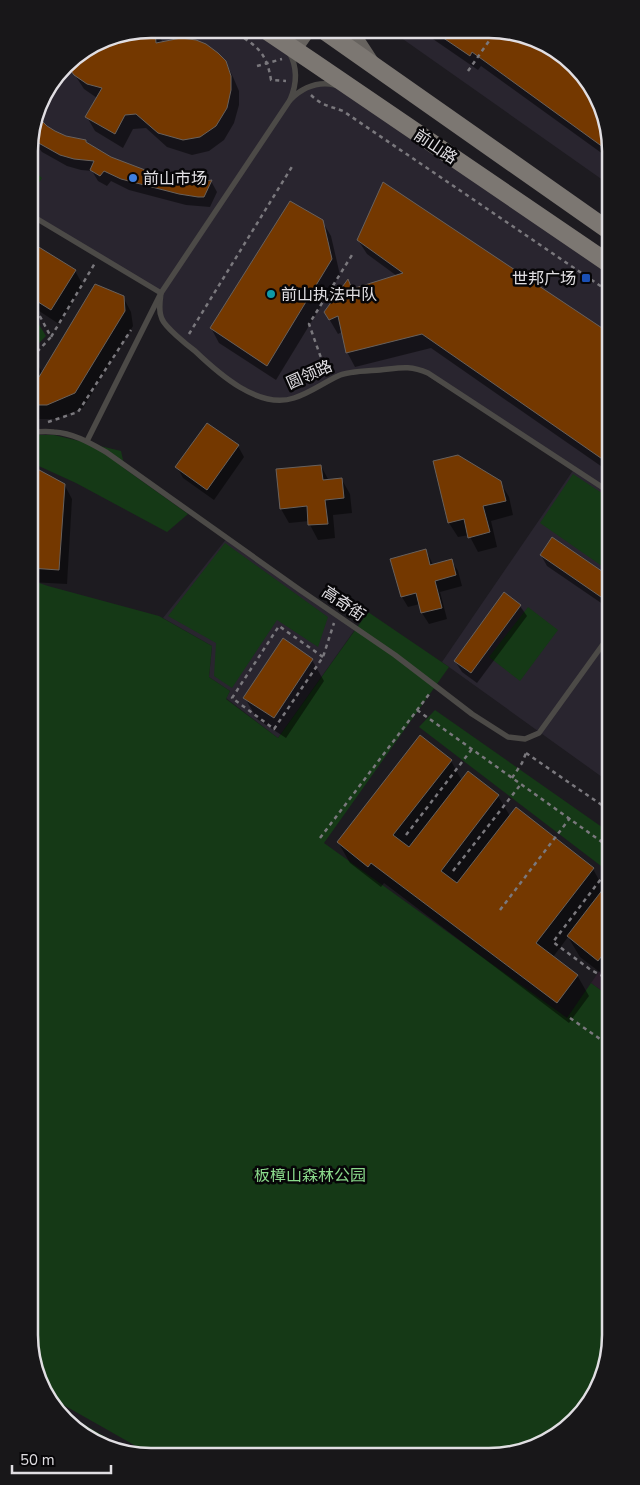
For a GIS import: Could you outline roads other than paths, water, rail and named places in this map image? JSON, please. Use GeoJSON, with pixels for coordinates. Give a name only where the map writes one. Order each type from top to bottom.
{"type":"FeatureCollection","features":[{"type":"Feature","properties":{"kind":"main road","name":"前山路"},"geometry":{"type":"LineString","coordinates":[[334,38],[602,226]]}},
{"type":"Feature","properties":{"kind":"main road"},"geometry":{"type":"LineString","coordinates":[[357,38],[374,66]]}},
{"type":"Feature","properties":{"kind":"main road","name":"前山路"},"geometry":{"type":"LineString","coordinates":[[282,40],[602,259]]}},
{"type":"Feature","properties":{"kind":"lane"},"geometry":{"type":"LineString","coordinates":[[87,441],[161,293],[290,100],[296,82],[296,70],[282,40]]}},
{"type":"Feature","properties":{"kind":"lane"},"geometry":{"type":"LineString","coordinates":[[290,100],[305,88],[318,84],[339,86],[358,92]]}},
{"type":"Feature","properties":{"kind":"lane"},"geometry":{"type":"LineString","coordinates":[[38,219],[161,293]]}},
{"type":"Feature","properties":{"kind":"lane","name":"圆领路"},"geometry":{"type":"LineString","coordinates":[[161,293],[160,308],[162,320],[215,370],[241,388],[261,397],[281,400],[293,399],[340,375],[404,367],[415,368],[428,373],[602,487]]}},
{"type":"Feature","properties":{"kind":"lane","name":"高奇街"},"geometry":{"type":"LineString","coordinates":[[38,432],[56,432],[87,441],[106,452],[336,615],[396,655],[472,714],[508,737],[525,739],[539,733],[602,646]]}},
{"type":"Feature","properties":{"kind":"place","name":"前山市场"},"geometry":{"type":"Point","coordinates":[133,178]}},
{"type":"Feature","properties":{"kind":"place","name":"世邦广场"},"geometry":{"type":"Point","coordinates":[586,278]}},
{"type":"Feature","properties":{"kind":"place","name":"前山执法中队"},"geometry":{"type":"Point","coordinates":[271,294]}},
{"type":"Feature","properties":{"kind":"park label","name":"板樟山森林公园"},"geometry":{"type":"Point","coordinates":[310,1175]}}]}
